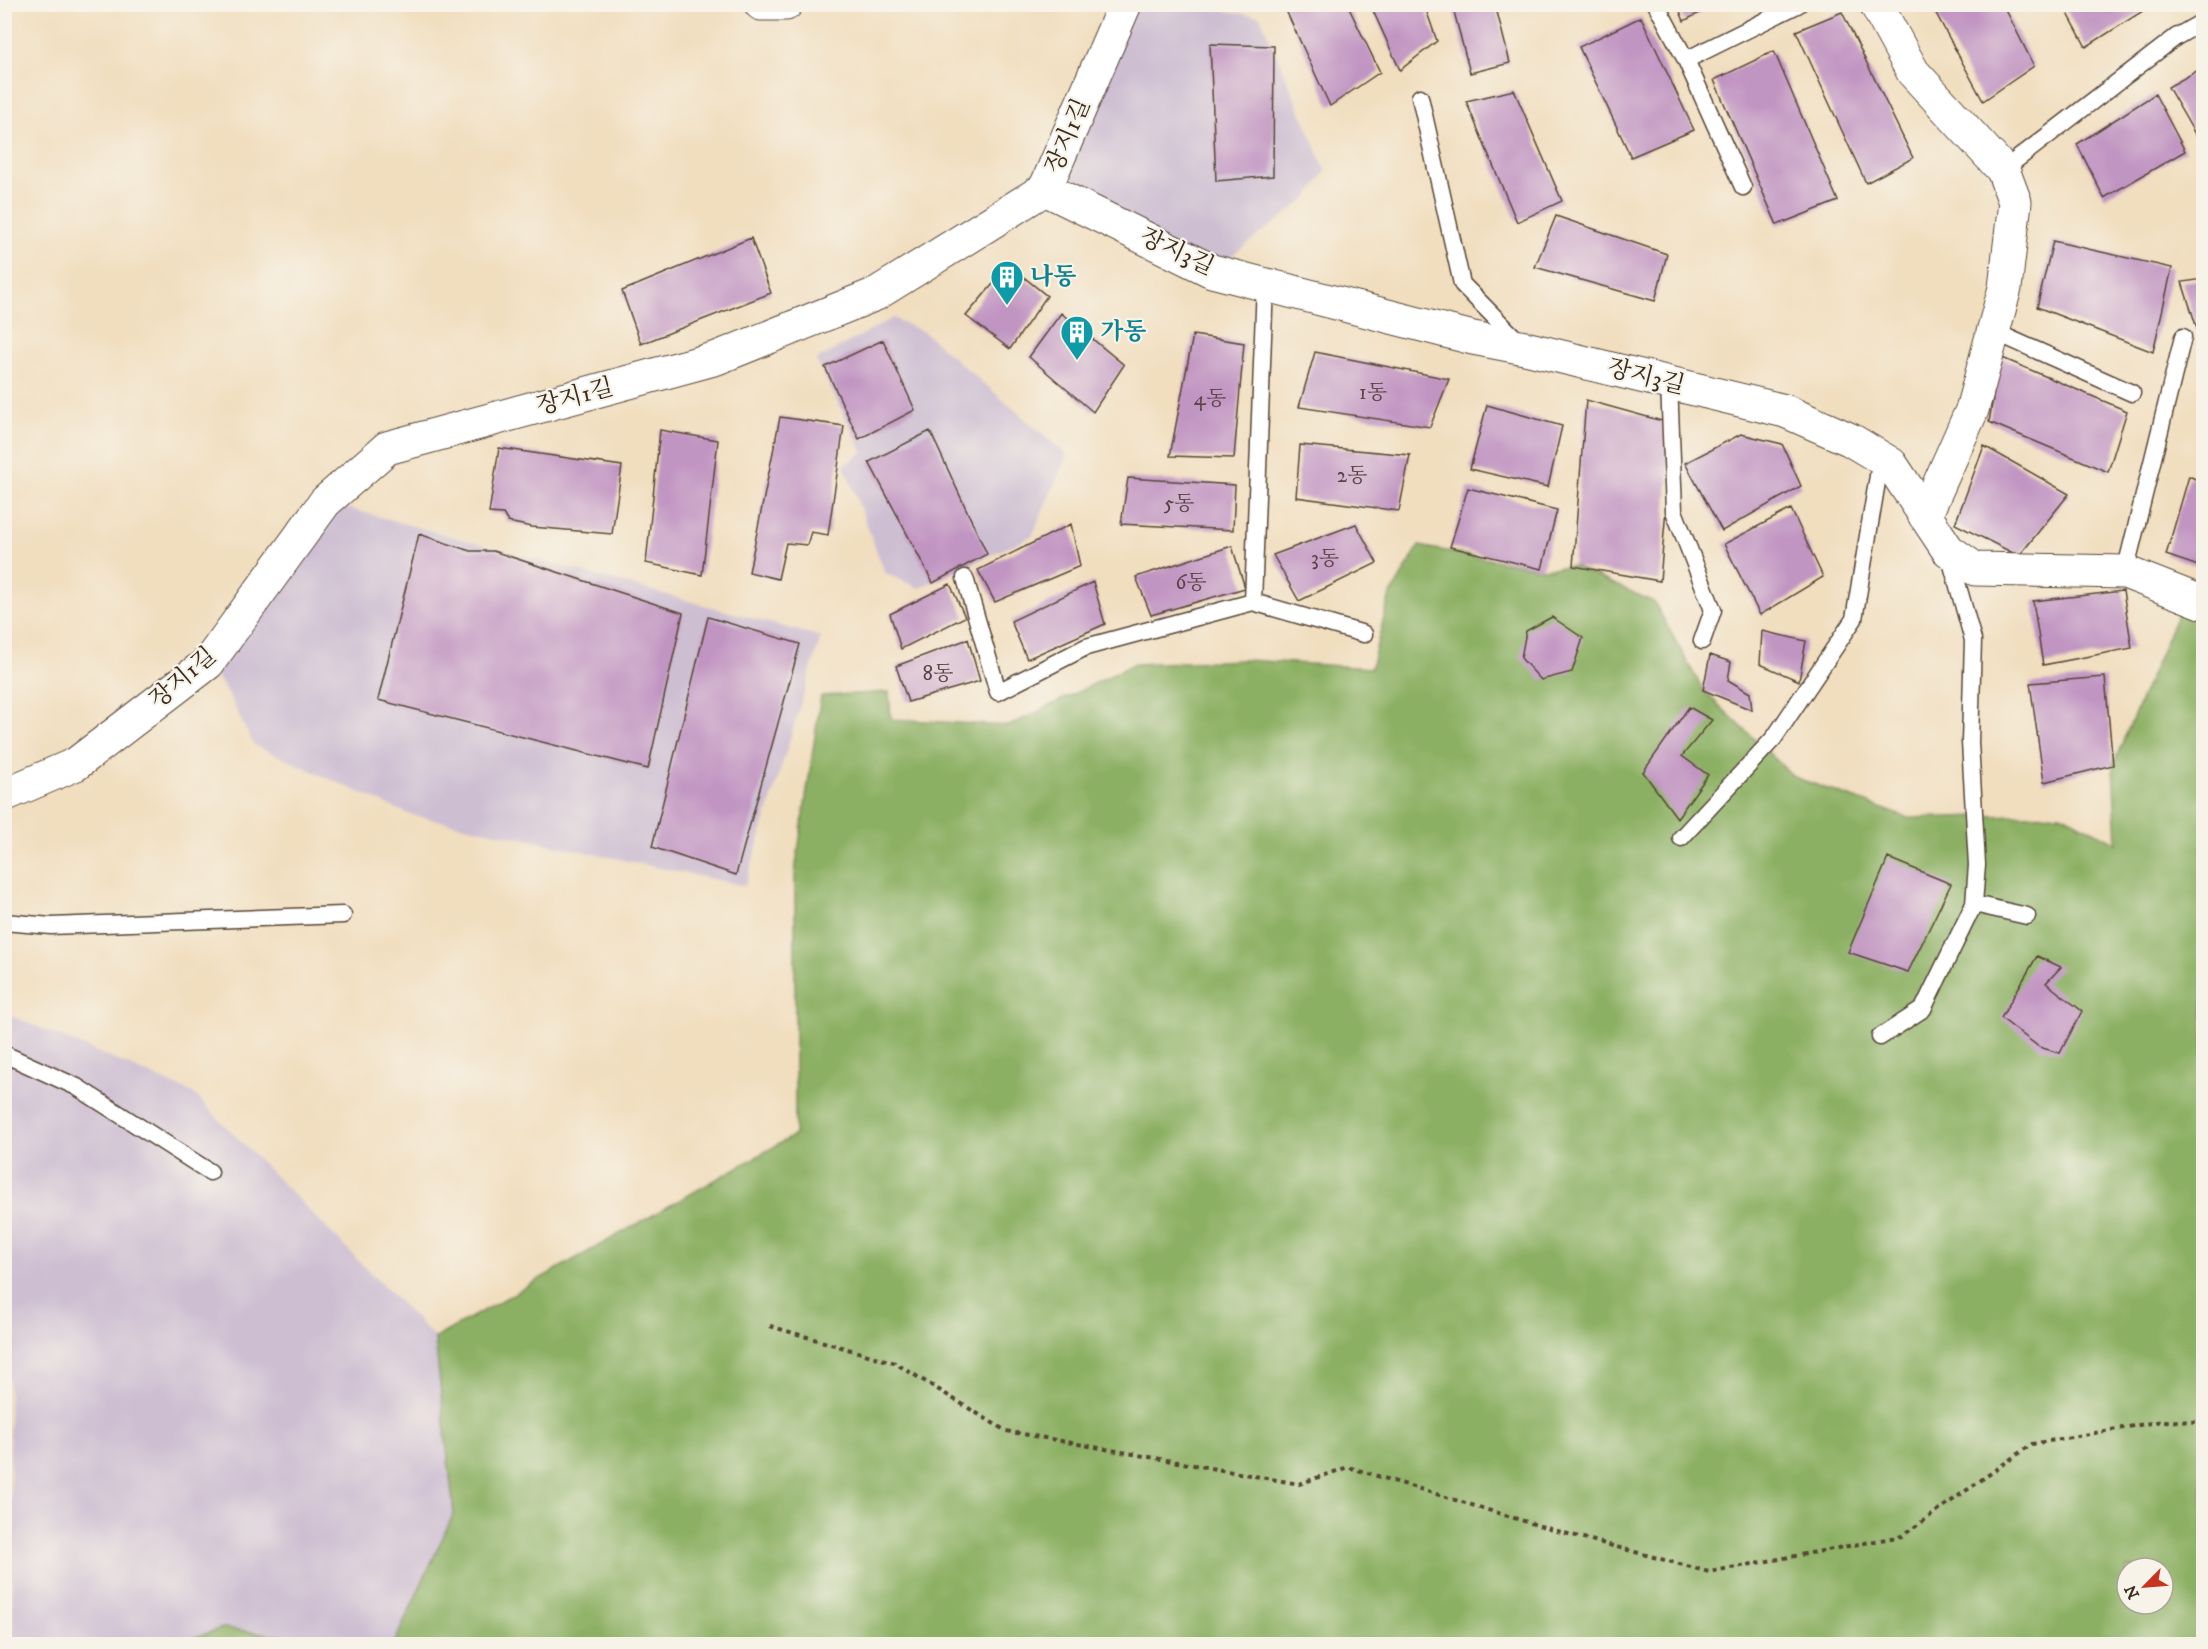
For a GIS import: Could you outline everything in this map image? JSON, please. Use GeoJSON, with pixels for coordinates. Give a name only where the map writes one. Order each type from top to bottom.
{"type":"FeatureCollection","features":[{"type":"Feature","properties":{"kind":"street"},"geometry":{"type":"LineString","coordinates":[[761,4],[786,4]]}},
{"type":"Feature","properties":{"kind":"street","name":"장지1길"},"geometry":{"type":"LineString","coordinates":[[4,795],[76,764],[208,663],[326,502],[387,448],[717,358],[876,294],[1045,189],[1125,4]]}},
{"type":"Feature","properties":{"kind":"street"},"geometry":{"type":"LineString","coordinates":[[1876,4],[1913,72],[2002,170],[2015,202],[2005,288],[1972,410],[1925,516]]}},
{"type":"Feature","properties":{"kind":"street","name":"장지3길"},"geometry":{"type":"LineString","coordinates":[[1045,189],[1212,271],[1473,338],[1525,348],[1785,411],[1851,440],[1891,464],[1948,550],[1975,570],[2125,572],[2204,603]]}},
{"type":"Feature","properties":{"kind":"lane"},"geometry":{"type":"LineString","coordinates":[[1656,4],[1673,40],[1686,60],[1743,187]]}},
{"type":"Feature","properties":{"kind":"lane"},"geometry":{"type":"LineString","coordinates":[[1686,60],[1799,4]]}},
{"type":"Feature","properties":{"kind":"lane"},"geometry":{"type":"LineString","coordinates":[[2002,170],[2176,37],[2204,21]]}},
{"type":"Feature","properties":{"kind":"lane"},"geometry":{"type":"LineString","coordinates":[[1420,97],[1462,284],[1525,348]]}},
{"type":"Feature","properties":{"kind":"lane"},"geometry":{"type":"LineString","coordinates":[[1253,602],[1265,284]]}},
{"type":"Feature","properties":{"kind":"lane"},"geometry":{"type":"LineString","coordinates":[[1993,331],[2132,393]]}},
{"type":"Feature","properties":{"kind":"lane"},"geometry":{"type":"LineString","coordinates":[[2125,572],[2183,337]]}},
{"type":"Feature","properties":{"kind":"lane"},"geometry":{"type":"LineString","coordinates":[[1669,383],[1674,511],[1713,610],[1702,641]]}},
{"type":"Feature","properties":{"kind":"lane"},"geometry":{"type":"LineString","coordinates":[[1681,838],[1774,738],[1854,619],[1881,458]]}},
{"type":"Feature","properties":{"kind":"lane"},"geometry":{"type":"LineString","coordinates":[[1880,1037],[1923,1009],[1974,904],[1977,865],[1970,742],[1973,640],[1948,550]]}},
{"type":"Feature","properties":{"kind":"lane"},"geometry":{"type":"LineString","coordinates":[[965,578],[998,692],[1086,647],[1253,602],[1364,634]]}},
{"type":"Feature","properties":{"kind":"lane"},"geometry":{"type":"LineString","coordinates":[[1974,904],[2027,916]]}},
{"type":"Feature","properties":{"kind":"lane"},"geometry":{"type":"LineString","coordinates":[[4,922],[51,926],[344,915]]}},
{"type":"Feature","properties":{"kind":"lane"},"geometry":{"type":"LineString","coordinates":[[4,1054],[77,1087],[210,1172]]}},
{"type":"Feature","properties":{"kind":"path"},"geometry":{"type":"LineString","coordinates":[[770,1326],[895,1363],[1006,1431],[1299,1484],[1348,1467],[1550,1529],[1709,1572],[1902,1536],[2032,1444],[2162,1421],[2204,1422]]}},
{"type":"Feature","properties":{"kind":"shaded area"},"geometry":{"type":"Polygon","coordinates":[[[1125,5],[1182,5],[1260,16],[1326,171],[1307,198],[1212,271],[1045,189],[1125,5]]]}},
{"type":"Feature","properties":{"kind":"shaded area"},"geometry":{"type":"Polygon","coordinates":[[[893,318],[925,333],[1067,455],[1032,536],[919,588],[885,573],[844,465],[863,452],[816,360],[893,318]]]}},
{"type":"Feature","properties":{"kind":"shaded area"},"geometry":{"type":"Polygon","coordinates":[[[325,502],[821,637],[745,886],[408,814],[254,745],[228,694],[208,663],[325,502]]]}},
{"type":"Feature","properties":{"kind":"shaded area"},"geometry":{"type":"Polygon","coordinates":[[[5,1013],[193,1093],[435,1338],[454,1513],[394,1644],[341,1644],[223,1628],[175,1644],[13,1644],[8,1335],[5,1337],[5,1013]]]}},
{"type":"Feature","properties":{"kind":"green space"},"geometry":{"type":"Polygon","coordinates":[[[1419,546],[1542,569],[1573,566],[1654,602],[1703,690],[1794,777],[1908,818],[2061,814],[2117,843],[2113,765],[2185,596],[2203,604],[2203,1644],[394,1644],[454,1513],[435,1338],[795,1135],[795,872],[821,696],[889,692],[891,719],[1009,726],[1134,664],[1246,660],[1371,668],[1389,598],[1419,546]]]}},
{"type":"Feature","properties":{"kind":"green space"},"geometry":{"type":"Polygon","coordinates":[[[223,1628],[341,1644],[175,1644],[223,1628]]]}},
{"type":"Feature","properties":{"kind":"building"},"geometry":{"type":"Polygon","coordinates":[[[1283,4],[1347,4],[1380,72],[1330,106],[1283,4]]]}},
{"type":"Feature","properties":{"kind":"building"},"geometry":{"type":"Polygon","coordinates":[[[1370,4],[1424,4],[1437,41],[1400,70],[1370,4]]]}},
{"type":"Feature","properties":{"kind":"building"},"geometry":{"type":"Polygon","coordinates":[[[1452,4],[1495,4],[1510,63],[1470,73],[1452,4]]]}},
{"type":"Feature","properties":{"kind":"building"},"geometry":{"type":"Polygon","coordinates":[[[1677,4],[1717,4],[1684,21],[1677,4]]]}},
{"type":"Feature","properties":{"kind":"building"},"geometry":{"type":"Polygon","coordinates":[[[1931,4],[2003,4],[2034,66],[1983,101],[1931,4]]]}},
{"type":"Feature","properties":{"kind":"building"},"geometry":{"type":"Polygon","coordinates":[[[2063,4],[2140,4],[2143,11],[2086,47],[2063,4]]]}},
{"type":"Feature","properties":{"kind":"building"},"geometry":{"type":"Polygon","coordinates":[[[1842,12],[1913,158],[1866,183],[1796,31],[1842,12]]]}},
{"type":"Feature","properties":{"kind":"building"},"geometry":{"type":"Polygon","coordinates":[[[1641,17],[1694,130],[1631,157],[1579,47],[1641,17]]]}},
{"type":"Feature","properties":{"kind":"building"},"geometry":{"type":"Polygon","coordinates":[[[1210,44],[1274,46],[1273,176],[1216,181],[1210,44]]]}},
{"type":"Feature","properties":{"kind":"building"},"geometry":{"type":"Polygon","coordinates":[[[1774,51],[1838,201],[1777,225],[1714,80],[1774,51]]]}},
{"type":"Feature","properties":{"kind":"building"},"geometry":{"type":"Polygon","coordinates":[[[2204,67],[2204,138],[2199,141],[2168,87],[2204,67]]]}},
{"type":"Feature","properties":{"kind":"building"},"geometry":{"type":"Polygon","coordinates":[[[1514,90],[1562,201],[1517,222],[1466,101],[1514,90]]]}},
{"type":"Feature","properties":{"kind":"building"},"geometry":{"type":"Polygon","coordinates":[[[2155,94],[2185,151],[2104,198],[2077,144],[2155,94]]]}},
{"type":"Feature","properties":{"kind":"building"},"geometry":{"type":"Polygon","coordinates":[[[1556,216],[1667,254],[1655,301],[1535,267],[1556,216]]]}},
{"type":"Feature","properties":{"kind":"building"},"geometry":{"type":"Polygon","coordinates":[[[751,238],[771,293],[641,344],[622,291],[751,238]]]}},
{"type":"Feature","properties":{"kind":"building"},"geometry":{"type":"Polygon","coordinates":[[[2053,241],[2172,268],[2153,352],[2037,307],[2053,241]]]}},
{"type":"Feature","properties":{"kind":"building","name":"나동"},"geometry":{"type":"Polygon","coordinates":[[[1009,265],[1047,296],[1010,349],[966,316],[1009,265]]]}},
{"type":"Feature","properties":{"kind":"building"},"geometry":{"type":"Polygon","coordinates":[[[2204,279],[2204,347],[2203,347],[2182,282],[2204,279]]]}},
{"type":"Feature","properties":{"kind":"building","name":"가동"},"geometry":{"type":"Polygon","coordinates":[[[1061,313],[1124,365],[1093,412],[1029,357],[1061,313]]]}},
{"type":"Feature","properties":{"kind":"building"},"geometry":{"type":"Polygon","coordinates":[[[1193,335],[1244,343],[1234,458],[1170,456],[1193,335]]]}},
{"type":"Feature","properties":{"kind":"building"},"geometry":{"type":"Polygon","coordinates":[[[883,340],[915,410],[859,439],[825,367],[883,340]]]}},
{"type":"Feature","properties":{"kind":"building"},"geometry":{"type":"Polygon","coordinates":[[[1315,352],[1449,379],[1430,427],[1299,407],[1315,352]]]}},
{"type":"Feature","properties":{"kind":"building"},"geometry":{"type":"Polygon","coordinates":[[[2000,357],[2127,411],[2108,472],[1989,422],[2000,357]]]}},
{"type":"Feature","properties":{"kind":"building"},"geometry":{"type":"Polygon","coordinates":[[[1586,400],[1673,424],[1660,581],[1573,566],[1586,400]]]}},
{"type":"Feature","properties":{"kind":"building"},"geometry":{"type":"Polygon","coordinates":[[[1487,405],[1562,426],[1548,487],[1470,469],[1487,405]]]}},
{"type":"Feature","properties":{"kind":"building"},"geometry":{"type":"Polygon","coordinates":[[[780,417],[844,426],[828,535],[811,532],[807,545],[786,543],[778,579],[749,572],[780,417]]]}},
{"type":"Feature","properties":{"kind":"building"},"geometry":{"type":"Polygon","coordinates":[[[660,430],[718,440],[702,575],[646,563],[660,430]]]}},
{"type":"Feature","properties":{"kind":"building"},"geometry":{"type":"Polygon","coordinates":[[[930,431],[987,554],[933,583],[869,462],[930,431]]]}},
{"type":"Feature","properties":{"kind":"building"},"geometry":{"type":"Polygon","coordinates":[[[1741,434],[1782,444],[1801,486],[1722,531],[1685,463],[1741,434]]]}},
{"type":"Feature","properties":{"kind":"building"},"geometry":{"type":"Polygon","coordinates":[[[1300,445],[1410,455],[1399,511],[1296,497],[1300,445]]]}},
{"type":"Feature","properties":{"kind":"building"},"geometry":{"type":"Polygon","coordinates":[[[1984,446],[2069,494],[2019,556],[1955,524],[1984,446]]]}},
{"type":"Feature","properties":{"kind":"building"},"geometry":{"type":"Polygon","coordinates":[[[499,448],[622,466],[612,534],[532,527],[508,522],[503,514],[489,513],[499,448]]]}},
{"type":"Feature","properties":{"kind":"building"},"geometry":{"type":"Polygon","coordinates":[[[2189,476],[2204,483],[2204,568],[2166,555],[2189,476]]]}},
{"type":"Feature","properties":{"kind":"building"},"geometry":{"type":"Polygon","coordinates":[[[1128,478],[1235,485],[1233,530],[1121,524],[1128,478]]]}},
{"type":"Feature","properties":{"kind":"building"},"geometry":{"type":"Polygon","coordinates":[[[1468,488],[1557,510],[1542,569],[1450,547],[1468,488]]]}},
{"type":"Feature","properties":{"kind":"building"},"geometry":{"type":"Polygon","coordinates":[[[1791,509],[1823,577],[1760,615],[1724,544],[1791,509]]]}},
{"type":"Feature","properties":{"kind":"building"},"geometry":{"type":"Polygon","coordinates":[[[1071,524],[1080,566],[995,602],[978,570],[1071,524]]]}},
{"type":"Feature","properties":{"kind":"building"},"geometry":{"type":"Polygon","coordinates":[[[1356,524],[1377,563],[1299,601],[1273,555],[1356,524]]]}},
{"type":"Feature","properties":{"kind":"building"},"geometry":{"type":"Polygon","coordinates":[[[419,534],[470,551],[493,551],[683,613],[648,769],[378,700],[419,534]]]}},
{"type":"Feature","properties":{"kind":"building"},"geometry":{"type":"Polygon","coordinates":[[[1232,546],[1245,588],[1151,615],[1136,577],[1232,546]]]}},
{"type":"Feature","properties":{"kind":"building"},"geometry":{"type":"Polygon","coordinates":[[[1093,582],[1105,624],[1027,659],[1011,621],[1093,582]]]}},
{"type":"Feature","properties":{"kind":"building"},"geometry":{"type":"Polygon","coordinates":[[[950,584],[965,617],[901,649],[890,614],[950,584]]]}},
{"type":"Feature","properties":{"kind":"building"},"geometry":{"type":"Polygon","coordinates":[[[2123,591],[2132,648],[2043,665],[2033,601],[2123,591]]]}},
{"type":"Feature","properties":{"kind":"building"},"geometry":{"type":"Polygon","coordinates":[[[708,617],[800,644],[736,875],[652,847],[708,617]]]}},
{"type":"Feature","properties":{"kind":"building"},"geometry":{"type":"Polygon","coordinates":[[[1552,617],[1583,638],[1572,672],[1541,680],[1521,658],[1526,631],[1552,617]]]}},
{"type":"Feature","properties":{"kind":"building"},"geometry":{"type":"Polygon","coordinates":[[[1762,631],[1806,641],[1799,681],[1760,664],[1762,631]]]}},
{"type":"Feature","properties":{"kind":"building"},"geometry":{"type":"Polygon","coordinates":[[[968,639],[980,681],[908,702],[896,666],[968,639]]]}},
{"type":"Feature","properties":{"kind":"building"},"geometry":{"type":"Polygon","coordinates":[[[1710,655],[1731,662],[1728,680],[1750,693],[1752,710],[1703,690],[1710,655]]]}},
{"type":"Feature","properties":{"kind":"building"},"geometry":{"type":"Polygon","coordinates":[[[2105,677],[2113,765],[2044,782],[2030,683],[2105,677]]]}},
{"type":"Feature","properties":{"kind":"building"},"geometry":{"type":"Polygon","coordinates":[[[1689,707],[1712,720],[1682,756],[1708,775],[1677,818],[1643,772],[1689,707]]]}},
{"type":"Feature","properties":{"kind":"building"},"geometry":{"type":"Polygon","coordinates":[[[1888,858],[1951,884],[1908,972],[1848,952],[1888,858]]]}},
{"type":"Feature","properties":{"kind":"building"},"geometry":{"type":"Polygon","coordinates":[[[2037,956],[2061,967],[2046,983],[2082,1011],[2060,1053],[2039,1047],[2001,1018],[2037,956]]]}},
{"type":"Feature","properties":{"kind":"place","name":"나동"},"geometry":{"type":"Point","coordinates":[1007,306]}},
{"type":"Feature","properties":{"kind":"place","name":"가동"},"geometry":{"type":"Point","coordinates":[1077,361]}}]}
